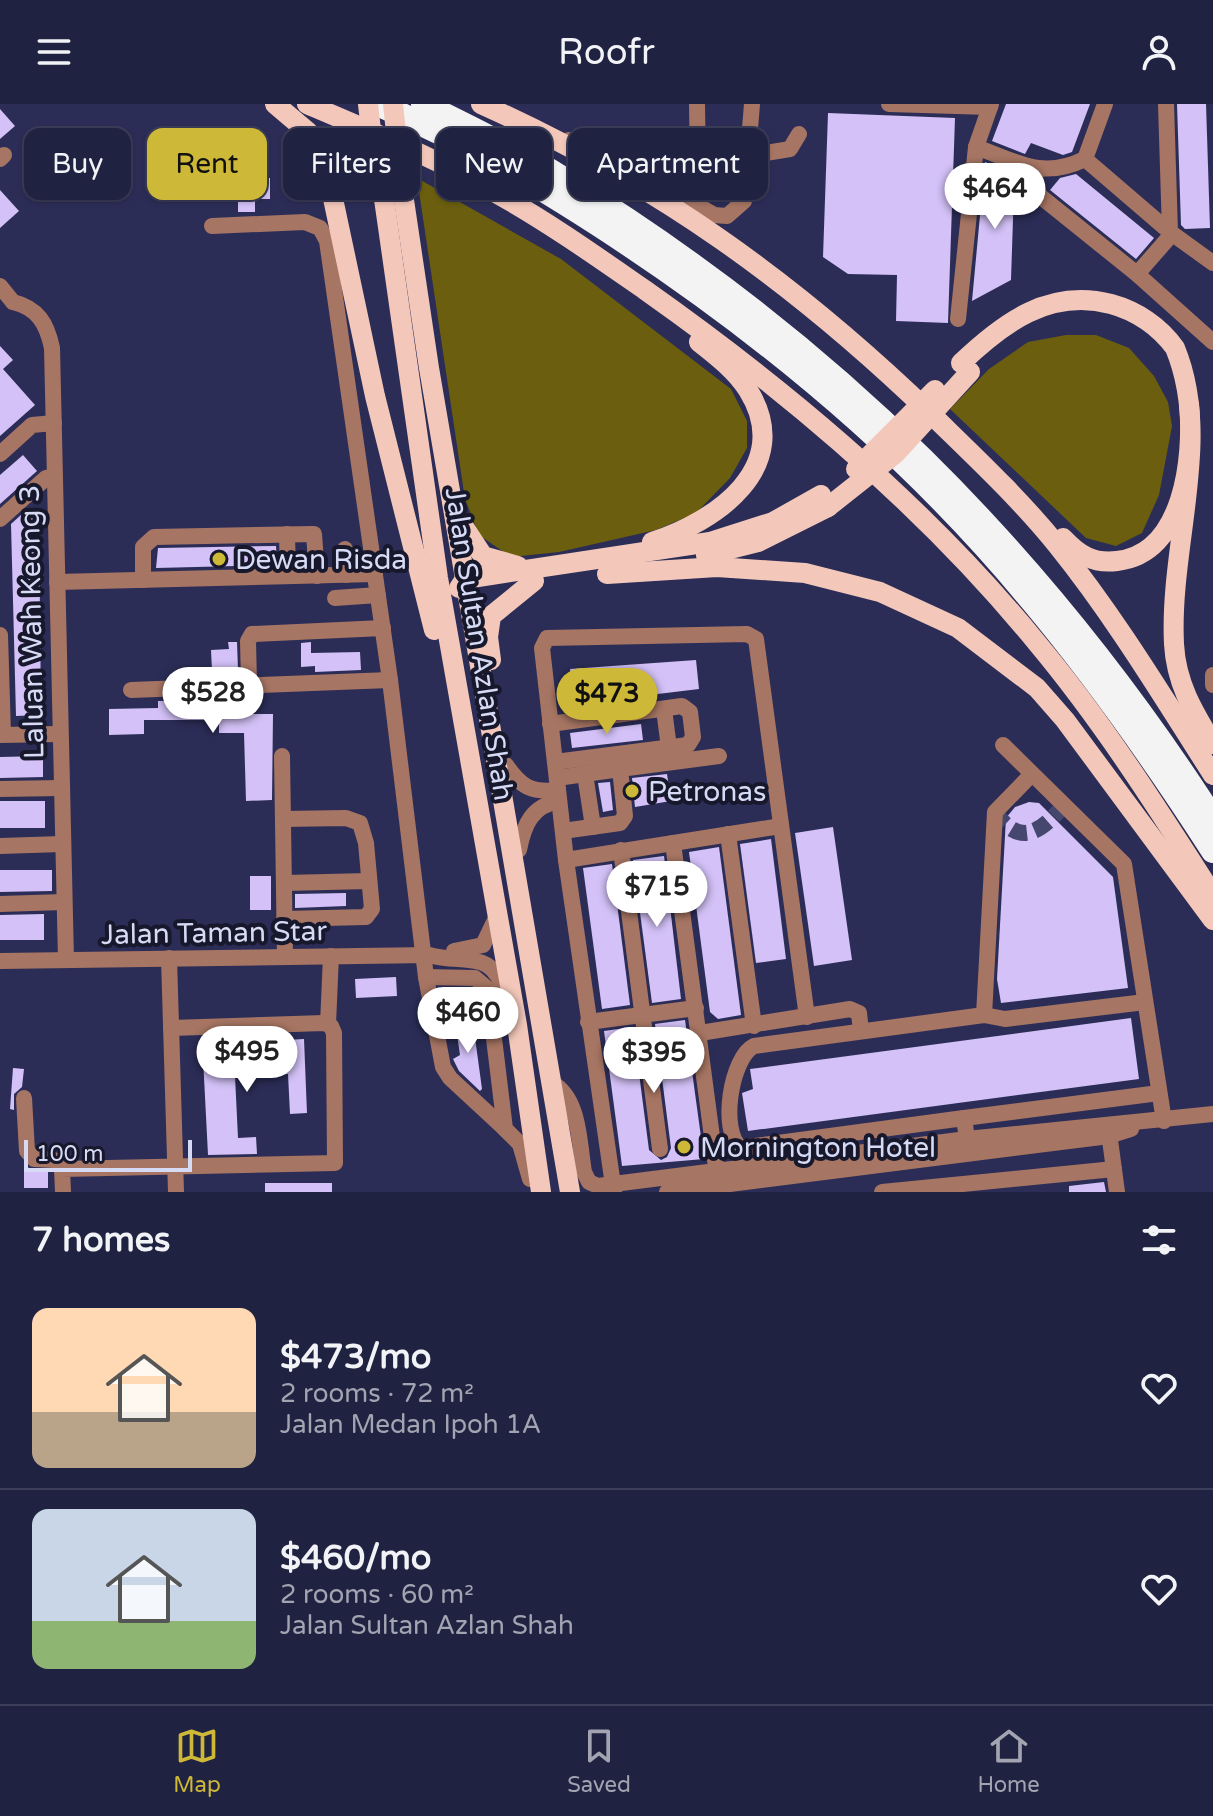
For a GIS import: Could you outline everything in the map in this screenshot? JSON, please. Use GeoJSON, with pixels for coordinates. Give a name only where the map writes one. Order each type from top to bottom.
{"type":"FeatureCollection","features":[{"type":"Feature","properties":{"kind":"highway"},"geometry":{"type":"LineString","coordinates":[[376,104],[490,157],[582,213],[722,310],[836,402],[925,487],[1030,598],[1109,697],[1213,851]]}},
{"type":"Feature","properties":{"kind":"highway"},"geometry":{"type":"LineString","coordinates":[[423,104],[557,174],[670,250],[763,316],[891,427],[958,491],[1074,623],[1133,701],[1213,819]]}},
{"type":"Feature","properties":{"kind":"main road"},"geometry":{"type":"LineString","coordinates":[[275,104],[308,132],[320,155],[335,240],[410,539],[452,697],[464,721]]}},
{"type":"Feature","properties":{"kind":"main road"},"geometry":{"type":"LineString","coordinates":[[307,104],[495,192],[566,235],[733,352],[859,460],[988,586],[1037,642],[1114,743],[1213,895]]}},
{"type":"Feature","properties":{"kind":"main road","name":"Jalan Sultan Azlan Shah"},"geometry":{"type":"LineString","coordinates":[[368,104],[371,128]]}},
{"type":"Feature","properties":{"kind":"main road"},"geometry":{"type":"LineString","coordinates":[[376,104],[381,128]]}},
{"type":"Feature","properties":{"kind":"main road","name":"Jalan Sultan Azlan Shah"},"geometry":{"type":"LineString","coordinates":[[392,128],[393,104]]}},
{"type":"Feature","properties":{"kind":"main road"},"geometry":{"type":"LineString","coordinates":[[481,104],[534,128]]}},
{"type":"Feature","properties":{"kind":"main road"},"geometry":{"type":"LineString","coordinates":[[552,137],[664,198],[791,288],[862,347],[1023,506],[1090,559],[1129,560],[1147,552],[1169,527],[1184,477],[1191,424],[1181,382],[1173,365],[1146,336],[1124,323],[1078,313],[1027,325],[965,368]]}},
{"type":"Feature","properties":{"kind":"main road","name":"Jalan Sultan Azlan Shah"},"geometry":{"type":"LineString","coordinates":[[394,200],[442,603],[517,1025],[541,1192]]}},
{"type":"Feature","properties":{"kind":"main road","name":"Jalan Sultan Azlan Shah"},"geometry":{"type":"LineString","coordinates":[[395,200],[452,497],[463,595],[570,1192]]}},
{"type":"Feature","properties":{"kind":"main road"},"geometry":{"type":"LineString","coordinates":[[566,235],[606,272],[733,371],[754,402],[761,431],[751,477],[731,502],[682,532],[617,551],[606,567]]}},
{"type":"Feature","properties":{"kind":"main road"},"geometry":{"type":"LineString","coordinates":[[463,595],[537,574],[746,546],[788,529],[895,454],[991,334],[1025,312],[1055,302],[1110,304],[1130,311],[1170,341],[1192,375],[1202,415],[1205,460]]}},
{"type":"Feature","properties":{"kind":"main road"},"geometry":{"type":"LineString","coordinates":[[1211,416],[1173,630],[1176,672],[1187,700],[1213,744]]}},
{"type":"Feature","properties":{"kind":"main road"},"geometry":{"type":"LineString","coordinates":[[452,497],[464,531],[483,556],[537,574]]}},
{"type":"Feature","properties":{"kind":"main road"},"geometry":{"type":"LineString","coordinates":[[1023,506],[1094,594],[1213,775]]}},
{"type":"Feature","properties":{"kind":"main road"},"geometry":{"type":"LineString","coordinates":[[434,540],[449,575],[463,595],[517,1025]]}},
{"type":"Feature","properties":{"kind":"main road"},"geometry":{"type":"LineString","coordinates":[[606,567],[623,576],[717,567],[805,573],[880,592],[958,628],[997,654],[1037,688],[1056,709],[1213,920]]}},
{"type":"Feature","properties":{"kind":"main road"},"geometry":{"type":"LineString","coordinates":[[530,962],[535,936],[506,765],[489,624],[497,608],[537,574]]}},
{"type":"Feature","properties":{"kind":"street"},"geometry":{"type":"LineString","coordinates":[[697,104],[697,128]]}},
{"type":"Feature","properties":{"kind":"street"},"geometry":{"type":"LineString","coordinates":[[750,128],[752,104]]}},
{"type":"Feature","properties":{"kind":"street"},"geometry":{"type":"LineString","coordinates":[[889,104],[990,106],[976,147],[958,319]]}},
{"type":"Feature","properties":{"kind":"street"},"geometry":{"type":"LineString","coordinates":[[976,147],[1038,171],[1071,166],[1085,159],[1105,104]]}},
{"type":"Feature","properties":{"kind":"street"},"geometry":{"type":"LineString","coordinates":[[1137,274],[1171,233],[1166,104]]}},
{"type":"Feature","properties":{"kind":"street"},"geometry":{"type":"LineString","coordinates":[[768,153],[790,149],[799,134]]}},
{"type":"Feature","properties":{"kind":"street"},"geometry":{"type":"LineString","coordinates":[[1085,159],[1171,233],[1213,263]]}},
{"type":"Feature","properties":{"kind":"street"},"geometry":{"type":"LineString","coordinates":[[1038,171],[1029,183],[1035,192],[1137,274],[1213,342]]}},
{"type":"Feature","properties":{"kind":"street"},"geometry":{"type":"LineString","coordinates":[[688,200],[714,215],[727,216],[737,210],[742,200]]}},
{"type":"Feature","properties":{"kind":"street"},"geometry":{"type":"LineString","coordinates":[[212,226],[305,222],[320,228],[335,240],[375,574],[426,955],[426,977],[444,1070],[520,1144],[534,1192]]}},
{"type":"Feature","properties":{"kind":"street","name":"Laluan Wah Keong 3"},"geometry":{"type":"LineString","coordinates":[[0,286],[13,302],[35,311],[49,336],[54,423],[66,960]]}},
{"type":"Feature","properties":{"kind":"street"},"geometry":{"type":"LineString","coordinates":[[0,313],[13,302]]}},
{"type":"Feature","properties":{"kind":"street"},"geometry":{"type":"LineString","coordinates":[[0,454],[32,425],[54,423]]}},
{"type":"Feature","properties":{"kind":"street"},"geometry":{"type":"LineString","coordinates":[[0,519],[46,478],[53,477]]}},
{"type":"Feature","properties":{"kind":"street"},"geometry":{"type":"LineString","coordinates":[[287,534],[288,576]]}},
{"type":"Feature","properties":{"kind":"street"},"geometry":{"type":"LineString","coordinates":[[143,580],[143,547],[154,537],[317,536],[317,576]]}},
{"type":"Feature","properties":{"kind":"street"},"geometry":{"type":"LineString","coordinates":[[345,549],[346,575]]}},
{"type":"Feature","properties":{"kind":"street"},"geometry":{"type":"LineString","coordinates":[[57,582],[375,574]]}},
{"type":"Feature","properties":{"kind":"street"},"geometry":{"type":"LineString","coordinates":[[335,598],[378,595]]}},
{"type":"Feature","properties":{"kind":"street"},"geometry":{"type":"LineString","coordinates":[[249,684],[248,641],[252,634],[383,628]]}},
{"type":"Feature","properties":{"kind":"street"},"geometry":{"type":"LineString","coordinates":[[613,1189],[566,860],[542,648],[547,638],[750,634],[756,639],[807,1017]]}},
{"type":"Feature","properties":{"kind":"street"},"geometry":{"type":"LineString","coordinates":[[0,635],[1,734],[59,734]]}},
{"type":"Feature","properties":{"kind":"street"},"geometry":{"type":"LineString","coordinates":[[131,690],[390,680]]}},
{"type":"Feature","properties":{"kind":"street"},"geometry":{"type":"LineString","coordinates":[[519,850],[526,825],[557,783],[691,744],[693,737],[688,709],[664,709],[550,724]]}},
{"type":"Feature","properties":{"kind":"street"},"geometry":{"type":"LineString","coordinates":[[664,709],[669,748]]}},
{"type":"Feature","properties":{"kind":"street"},"geometry":{"type":"LineString","coordinates":[[1003,745],[1124,864],[1159,1093],[1156,1122]]}},
{"type":"Feature","properties":{"kind":"street"},"geometry":{"type":"LineString","coordinates":[[282,756],[285,957]]}},
{"type":"Feature","properties":{"kind":"street"},"geometry":{"type":"LineString","coordinates":[[506,765],[525,787],[539,791],[585,774],[719,756]]}},
{"type":"Feature","properties":{"kind":"street"},"geometry":{"type":"LineString","coordinates":[[563,831],[620,823],[625,819],[620,769]]}},
{"type":"Feature","properties":{"kind":"street"},"geometry":{"type":"LineString","coordinates":[[585,774],[593,827]]}},
{"type":"Feature","properties":{"kind":"street"},"geometry":{"type":"LineString","coordinates":[[984,1015],[995,812],[1031,775]]}},
{"type":"Feature","properties":{"kind":"street"},"geometry":{"type":"LineString","coordinates":[[0,789],[61,788]]}},
{"type":"Feature","properties":{"kind":"street"},"geometry":{"type":"LineString","coordinates":[[283,819],[346,818],[360,823],[366,843],[372,909],[366,917],[284,919]]}},
{"type":"Feature","properties":{"kind":"street"},"geometry":{"type":"LineString","coordinates":[[566,860],[781,826]]}},
{"type":"Feature","properties":{"kind":"street"},"geometry":{"type":"LineString","coordinates":[[728,834],[754,1026]]}},
{"type":"Feature","properties":{"kind":"street"},"geometry":{"type":"LineString","coordinates":[[673,843],[719,1184]]}},
{"type":"Feature","properties":{"kind":"street"},"geometry":{"type":"LineString","coordinates":[[0,846],[62,844]]}},
{"type":"Feature","properties":{"kind":"street"},"geometry":{"type":"LineString","coordinates":[[621,850],[660,1149]]}},
{"type":"Feature","properties":{"kind":"street"},"geometry":{"type":"LineString","coordinates":[[284,883],[369,881]]}},
{"type":"Feature","properties":{"kind":"street"},"geometry":{"type":"LineString","coordinates":[[0,904],[64,902]]}},
{"type":"Feature","properties":{"kind":"street","name":"Jalan Taman Star"},"geometry":{"type":"LineString","coordinates":[[426,955],[479,948],[489,938],[496,918]]}},
{"type":"Feature","properties":{"kind":"street","name":"Jalan Taman Star"},"geometry":{"type":"LineString","coordinates":[[0,961],[426,955],[472,959],[489,965],[501,979],[517,1025]]}},
{"type":"Feature","properties":{"kind":"street"},"geometry":{"type":"LineString","coordinates":[[62,1169],[334,1165],[337,1160],[334,1033],[328,1024],[331,956]]}},
{"type":"Feature","properties":{"kind":"street"},"geometry":{"type":"LineString","coordinates":[[169,958],[176,1192]]}},
{"type":"Feature","properties":{"kind":"street"},"geometry":{"type":"LineString","coordinates":[[426,977],[475,978],[488,989],[505,1129]]}},
{"type":"Feature","properties":{"kind":"street"},"geometry":{"type":"LineString","coordinates":[[1145,1002],[1005,1019],[984,1015],[749,1048],[728,1099],[738,1146],[745,1148],[1159,1093]]}},
{"type":"Feature","properties":{"kind":"street"},"geometry":{"type":"LineString","coordinates":[[588,1022],[696,1008]]}},
{"type":"Feature","properties":{"kind":"street"},"geometry":{"type":"LineString","coordinates":[[700,1033],[853,1009],[859,1013],[861,1031]]}},
{"type":"Feature","properties":{"kind":"street"},"geometry":{"type":"LineString","coordinates":[[171,1028],[328,1024]]}},
{"type":"Feature","properties":{"kind":"street"},"geometry":{"type":"LineString","coordinates":[[552,1083],[564,1089],[571,1103],[587,1179],[598,1186],[613,1189],[719,1184]]}},
{"type":"Feature","properties":{"kind":"street"},"geometry":{"type":"LineString","coordinates":[[24,1098],[27,1151],[34,1159],[54,1160],[62,1169],[63,1192]]}},
{"type":"Feature","properties":{"kind":"street"},"geometry":{"type":"LineString","coordinates":[[667,1192],[927,1151],[1213,1114]]}},
{"type":"Feature","properties":{"kind":"street"},"geometry":{"type":"LineString","coordinates":[[964,1118],[967,1139]]}},
{"type":"Feature","properties":{"kind":"street"},"geometry":{"type":"LineString","coordinates":[[719,1184],[717,1180],[750,1184],[927,1151],[967,1139],[1108,1130]]}},
{"type":"Feature","properties":{"kind":"street"},"geometry":{"type":"LineString","coordinates":[[1108,1130],[1117,1192]]}},
{"type":"Feature","properties":{"kind":"street"},"geometry":{"type":"LineString","coordinates":[[927,1151],[931,1189]]}},
{"type":"Feature","properties":{"kind":"street"},"geometry":{"type":"LineString","coordinates":[[882,1192],[1114,1169]]}},
{"type":"Feature","properties":{"kind":"shaded area"},"geometry":{"type":"Polygon","coordinates":[[[420,180],[436,189],[436,200],[456,200],[561,259],[731,389],[747,421],[747,448],[730,478],[696,513],[656,530],[559,552],[511,557],[479,535],[465,499],[420,198],[420,180]]]}},
{"type":"Feature","properties":{"kind":"shaded area"},"geometry":{"type":"Polygon","coordinates":[[[1066,335],[1096,335],[1129,348],[1154,376],[1168,402],[1172,426],[1159,495],[1142,533],[1116,546],[1086,538],[950,409],[989,369],[1028,342],[1066,335]]]}},
{"type":"Feature","properties":{"kind":"building"},"geometry":{"type":"Polygon","coordinates":[[[1006,104],[1090,104],[1072,152],[1063,155],[1031,143],[1025,154],[992,141],[1006,104]]]}},
{"type":"Feature","properties":{"kind":"building"},"geometry":{"type":"Polygon","coordinates":[[[1177,104],[1206,104],[1210,228],[1185,229],[1181,225],[1177,104]]]}},
{"type":"Feature","properties":{"kind":"building"},"geometry":{"type":"Polygon","coordinates":[[[0,109],[15,126],[0,139],[0,109]]]}},
{"type":"Feature","properties":{"kind":"building"},"geometry":{"type":"Polygon","coordinates":[[[828,113],[955,118],[948,323],[896,321],[897,275],[848,274],[823,257],[828,113]]]}},
{"type":"Feature","properties":{"kind":"building"},"geometry":{"type":"Polygon","coordinates":[[[985,162],[1018,175],[1014,188],[1011,280],[972,301],[985,162]]]}},
{"type":"Feature","properties":{"kind":"building"},"geometry":{"type":"Polygon","coordinates":[[[1076,174],[1154,238],[1136,259],[1050,190],[1060,178],[1076,174]]]}},
{"type":"Feature","properties":{"kind":"building"},"geometry":{"type":"Polygon","coordinates":[[[267,178],[270,178],[270,199],[267,199],[267,178]]]}},
{"type":"Feature","properties":{"kind":"building"},"geometry":{"type":"Polygon","coordinates":[[[0,190],[19,211],[0,228],[0,190]]]}},
{"type":"Feature","properties":{"kind":"building"},"geometry":{"type":"Polygon","coordinates":[[[238,200],[255,200],[255,212],[238,212],[238,200]]]}},
{"type":"Feature","properties":{"kind":"building"},"geometry":{"type":"Polygon","coordinates":[[[0,346],[13,360],[3,369],[35,405],[0,436],[0,346]]]}},
{"type":"Feature","properties":{"kind":"building"},"geometry":{"type":"Polygon","coordinates":[[[23,455],[37,471],[0,504],[0,475],[23,455]]]}},
{"type":"Feature","properties":{"kind":"building"},"geometry":{"type":"Polygon","coordinates":[[[21,515],[39,515],[41,715],[16,716],[11,524],[21,515]]]}},
{"type":"Feature","properties":{"kind":"building"},"geometry":{"type":"Polygon","coordinates":[[[276,546],[277,565],[156,568],[158,548],[276,546]]]}},
{"type":"Feature","properties":{"kind":"building"},"geometry":{"type":"Polygon","coordinates":[[[228,642],[237,642],[238,670],[212,671],[211,650],[229,649],[228,642]]]}},
{"type":"Feature","properties":{"kind":"building"},"geometry":{"type":"Polygon","coordinates":[[[311,642],[311,653],[360,652],[361,670],[315,672],[315,666],[301,667],[301,643],[311,642]]]}},
{"type":"Feature","properties":{"kind":"building"},"geometry":{"type":"Polygon","coordinates":[[[696,660],[699,689],[575,704],[570,669],[696,660]]]}},
{"type":"Feature","properties":{"kind":"building"},"geometry":{"type":"Polygon","coordinates":[[[227,700],[227,714],[273,714],[272,800],[246,801],[244,733],[219,733],[219,720],[144,720],[144,734],[109,735],[109,709],[158,708],[158,701],[227,700]]]}},
{"type":"Feature","properties":{"kind":"building"},"geometry":{"type":"Polygon","coordinates":[[[641,724],[643,740],[572,748],[570,733],[641,724]]]}},
{"type":"Feature","properties":{"kind":"building"},"geometry":{"type":"Polygon","coordinates":[[[43,756],[43,777],[0,778],[0,757],[43,756]]]}},
{"type":"Feature","properties":{"kind":"building"},"geometry":{"type":"Polygon","coordinates":[[[667,774],[671,801],[635,807],[632,778],[667,774]]]}},
{"type":"Feature","properties":{"kind":"building"},"geometry":{"type":"Polygon","coordinates":[[[610,782],[613,810],[603,812],[598,783],[610,782]]]}},
{"type":"Feature","properties":{"kind":"building"},"geometry":{"type":"Polygon","coordinates":[[[0,801],[45,801],[45,828],[0,828],[0,801]]]}},
{"type":"Feature","properties":{"kind":"building"},"geometry":{"type":"Polygon","coordinates":[[[1029,802],[1039,803],[1113,877],[1128,988],[1001,1003],[997,979],[1006,818],[1015,807],[1029,802]]]}},
{"type":"Feature","properties":{"kind":"building"},"geometry":{"type":"Polygon","coordinates":[[[833,827],[852,960],[814,966],[795,833],[833,827]]]}},
{"type":"Feature","properties":{"kind":"building"},"geometry":{"type":"Polygon","coordinates":[[[771,839],[786,959],[756,963],[740,844],[771,839]]]}},
{"type":"Feature","properties":{"kind":"building"},"geometry":{"type":"Polygon","coordinates":[[[719,847],[741,1015],[718,1019],[710,1012],[689,852],[719,847]]]}},
{"type":"Feature","properties":{"kind":"building"},"geometry":{"type":"Polygon","coordinates":[[[664,856],[681,999],[652,1003],[633,860],[664,856]]]}},
{"type":"Feature","properties":{"kind":"building"},"geometry":{"type":"Polygon","coordinates":[[[612,864],[630,1005],[602,1009],[583,868],[612,864]]]}},
{"type":"Feature","properties":{"kind":"building"},"geometry":{"type":"Polygon","coordinates":[[[0,870],[52,870],[52,891],[0,892],[0,870]]]}},
{"type":"Feature","properties":{"kind":"building"},"geometry":{"type":"Polygon","coordinates":[[[250,876],[271,876],[271,910],[250,910],[250,876]]]}},
{"type":"Feature","properties":{"kind":"building"},"geometry":{"type":"Polygon","coordinates":[[[346,893],[346,906],[295,908],[295,894],[346,893]]]}},
{"type":"Feature","properties":{"kind":"building"},"geometry":{"type":"Polygon","coordinates":[[[44,914],[44,940],[0,940],[0,915],[44,914]]]}},
{"type":"Feature","properties":{"kind":"building"},"geometry":{"type":"Polygon","coordinates":[[[396,977],[397,996],[356,998],[355,979],[396,977]]]}},
{"type":"Feature","properties":{"kind":"building"},"geometry":{"type":"Polygon","coordinates":[[[1131,1018],[1139,1079],[748,1131],[742,1093],[753,1089],[750,1069],[1131,1018]]]}},
{"type":"Feature","properties":{"kind":"building"},"geometry":{"type":"Polygon","coordinates":[[[685,1020],[704,1159],[622,1166],[604,1031],[633,1027],[649,1150],[661,1160],[667,1157],[671,1148],[655,1024],[685,1020]]]}},
{"type":"Feature","properties":{"kind":"building"},"geometry":{"type":"Polygon","coordinates":[[[473,1023],[480,1091],[459,1071],[453,1059],[460,1055],[456,1028],[473,1023]]]}},
{"type":"Feature","properties":{"kind":"building"},"geometry":{"type":"Polygon","coordinates":[[[304,1039],[307,1113],[290,1114],[288,1074],[235,1076],[238,1138],[256,1137],[257,1154],[208,1155],[203,1058],[287,1055],[287,1040],[304,1039]]]}},
{"type":"Feature","properties":{"kind":"building"},"geometry":{"type":"Polygon","coordinates":[[[13,1068],[24,1069],[22,1087],[14,1094],[14,1110],[10,1109],[13,1068]]]}},
{"type":"Feature","properties":{"kind":"building"},"geometry":{"type":"Polygon","coordinates":[[[24,1167],[48,1171],[48,1188],[24,1188],[24,1167]]]}},
{"type":"Feature","properties":{"kind":"building"},"geometry":{"type":"Polygon","coordinates":[[[1104,1182],[1106,1192],[1069,1192],[1069,1186],[1104,1182]]]}},
{"type":"Feature","properties":{"kind":"building"},"geometry":{"type":"Polygon","coordinates":[[[265,1183],[332,1183],[332,1192],[265,1192],[265,1183]]]}},
{"type":"Feature","properties":{"kind":"tunnel"},"geometry":{"type":"LineString","coordinates":[[995,812],[1004,823],[1022,833],[1039,829],[1064,805]]}},
{"type":"Feature","properties":{"kind":"place","name":"Dewan Risda"},"geometry":{"type":"Point","coordinates":[219,559]}},
{"type":"Feature","properties":{"kind":"place","name":"Petronas"},"geometry":{"type":"Point","coordinates":[632,791]}},
{"type":"Feature","properties":{"kind":"place","name":"Mornington Hotel"},"geometry":{"type":"Point","coordinates":[684,1147]}}]}
